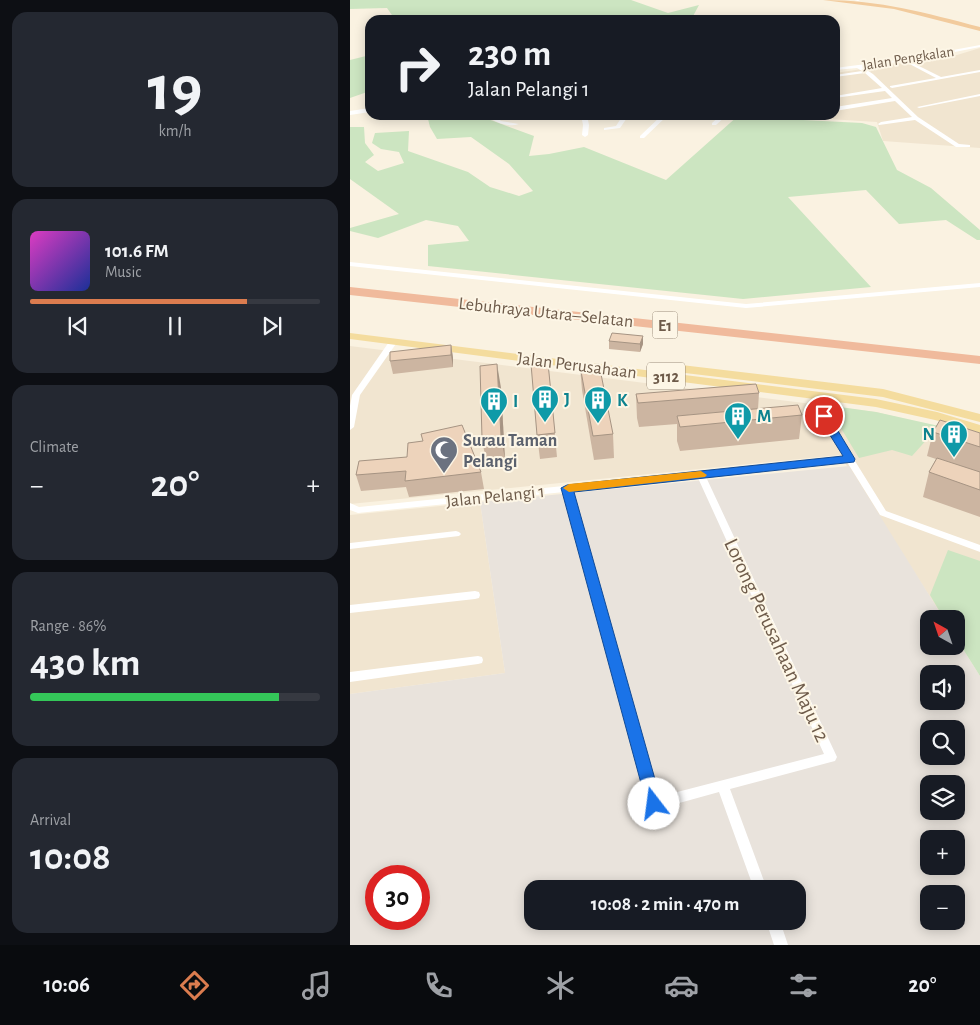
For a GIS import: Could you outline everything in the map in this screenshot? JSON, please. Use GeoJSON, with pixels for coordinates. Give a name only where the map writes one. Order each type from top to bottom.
{"type":"FeatureCollection","features":[{"type":"Feature","properties":{"kind":"highway"},"geometry":{"type":"LineString","coordinates":[[826,0],[894,7],[980,27]]}},
{"type":"Feature","properties":{"kind":"highway"},"geometry":{"type":"LineString","coordinates":[[856,0],[921,10],[980,27]]}},
{"type":"Feature","properties":{"kind":"highway","name":"Lebuhraya Utara–Selatan"},"geometry":{"type":"LineString","coordinates":[[350,283],[980,350]]}},
{"type":"Feature","properties":{"kind":"highway","name":"Lebuhraya Utara–Selatan"},"geometry":{"type":"LineString","coordinates":[[350,291],[980,360]]}},
{"type":"Feature","properties":{"kind":"main road","name":"Jalan Perusahaan"},"geometry":{"type":"LineString","coordinates":[[350,329],[835,386],[883,393],[980,418]]}},
{"type":"Feature","properties":{"kind":"main road","name":"Jalan Perusahaan"},"geometry":{"type":"LineString","coordinates":[[350,336],[876,403],[937,416],[980,429]]}},
{"type":"Feature","properties":{"kind":"street","name":"Jalan Pengkalan"},"geometry":{"type":"LineString","coordinates":[[840,68],[905,60],[980,46]]}},
{"type":"Feature","properties":{"kind":"street"},"geometry":{"type":"LineString","coordinates":[[954,51],[965,55]]}},
{"type":"Feature","properties":{"kind":"street"},"geometry":{"type":"LineString","coordinates":[[877,70],[980,52]]}},
{"type":"Feature","properties":{"kind":"street"},"geometry":{"type":"LineString","coordinates":[[905,60],[940,78]]}},
{"type":"Feature","properties":{"kind":"street"},"geometry":{"type":"LineString","coordinates":[[858,66],[864,72],[871,75],[916,118],[958,146],[968,146]]}},
{"type":"Feature","properties":{"kind":"street"},"geometry":{"type":"LineString","coordinates":[[892,87],[980,71]]}},
{"type":"Feature","properties":{"kind":"street"},"geometry":{"type":"LineString","coordinates":[[840,75],[864,72]]}},
{"type":"Feature","properties":{"kind":"street"},"geometry":{"type":"LineString","coordinates":[[840,96],[886,89]]}},
{"type":"Feature","properties":{"kind":"street"},"geometry":{"type":"LineString","coordinates":[[919,107],[980,95]]}},
{"type":"Feature","properties":{"kind":"street"},"geometry":{"type":"LineString","coordinates":[[840,108],[896,99]]}},
{"type":"Feature","properties":{"kind":"street"},"geometry":{"type":"LineString","coordinates":[[350,113],[365,111]]}},
{"type":"Feature","properties":{"kind":"street"},"geometry":{"type":"LineString","coordinates":[[881,124],[916,118]]}},
{"type":"Feature","properties":{"kind":"street"},"geometry":{"type":"LineString","coordinates":[[496,120],[516,124]]}},
{"type":"Feature","properties":{"kind":"street"},"geometry":{"type":"LineString","coordinates":[[585,120],[585,135]]}},
{"type":"Feature","properties":{"kind":"street"},"geometry":{"type":"LineString","coordinates":[[606,129],[618,127],[623,120]]}},
{"type":"Feature","properties":{"kind":"street"},"geometry":{"type":"LineString","coordinates":[[642,136],[660,120]]}},
{"type":"Feature","properties":{"kind":"street"},"geometry":{"type":"LineString","coordinates":[[714,124],[718,120]]}},
{"type":"Feature","properties":{"kind":"street"},"geometry":{"type":"LineString","coordinates":[[350,264],[746,306],[980,285]]}},
{"type":"Feature","properties":{"kind":"street"},"geometry":{"type":"LineString","coordinates":[[350,428],[356,395],[394,341]]}},
{"type":"Feature","properties":{"kind":"street"},"geometry":{"type":"LineString","coordinates":[[832,398],[824,416],[883,513],[980,549]]}},
{"type":"Feature","properties":{"kind":"street","name":"Jalan Pelangi 1"},"geometry":{"type":"LineString","coordinates":[[350,506],[358,510],[850,459]]}},
{"type":"Feature","properties":{"kind":"street","name":"Lorong Perusahaan Maju 12"},"geometry":{"type":"LineString","coordinates":[[701,475],[831,757],[723,786]]}},
{"type":"Feature","properties":{"kind":"street"},"geometry":{"type":"LineString","coordinates":[[567,488],[654,804],[723,786],[758,880]]}},
{"type":"Feature","properties":{"kind":"street"},"geometry":{"type":"LineString","coordinates":[[350,546],[456,534]]}},
{"type":"Feature","properties":{"kind":"street"},"geometry":{"type":"LineString","coordinates":[[350,609],[476,595]]}},
{"type":"Feature","properties":{"kind":"street"},"geometry":{"type":"LineString","coordinates":[[350,677],[478,660]]}},
{"type":"Feature","properties":{"kind":"street"},"geometry":{"type":"LineString","coordinates":[[776,930],[781,945]]}},
{"type":"Feature","properties":{"kind":"shaded area"},"geometry":{"type":"Polygon","coordinates":[[[980,48],[980,148],[883,141],[877,122],[840,120],[840,72],[957,55],[980,48]]]}},
{"type":"Feature","properties":{"kind":"shaded area"},"geometry":{"type":"Polygon","coordinates":[[[350,346],[876,412],[980,438],[980,676],[965,640],[965,610],[938,610],[840,455],[350,504],[350,346]]]}},
{"type":"Feature","properties":{"kind":"shaded area"},"geometry":{"type":"Polygon","coordinates":[[[849,466],[938,610],[920,610],[920,655],[965,655],[965,652],[980,676],[980,945],[350,945],[350,694],[505,673],[480,502],[849,466]]]}},
{"type":"Feature","properties":{"kind":"shaded area"},"geometry":{"type":"Polygon","coordinates":[[[480,502],[505,673],[350,694],[350,515],[480,502]]]}},
{"type":"Feature","properties":{"kind":"green space"},"geometry":{"type":"Polygon","coordinates":[[[350,0],[631,0],[668,13],[699,5],[694,15],[392,15],[387,8],[350,9],[350,0]]]}},
{"type":"Feature","properties":{"kind":"green space"},"geometry":{"type":"Polygon","coordinates":[[[365,56],[365,93],[350,98],[350,60],[365,56]]]}},
{"type":"Feature","properties":{"kind":"green space"},"geometry":{"type":"Polygon","coordinates":[[[428,120],[491,120],[534,136],[529,156],[584,147],[666,180],[733,120],[803,120],[862,123],[876,127],[897,170],[931,188],[980,230],[980,240],[977,240],[946,220],[899,224],[866,190],[788,197],[871,287],[743,299],[428,266],[428,245],[469,241],[458,226],[426,220],[378,238],[350,231],[350,228],[399,214],[350,179],[350,127],[364,127],[365,143],[374,155],[365,162],[378,171],[404,163],[399,152],[381,149],[372,143],[375,133],[409,131],[408,151],[468,172],[490,187],[519,196],[533,191],[509,164],[471,137],[437,139],[428,120]]]}},
{"type":"Feature","properties":{"kind":"green space"},"geometry":{"type":"Polygon","coordinates":[[[840,407],[876,412],[939,426],[912,456],[892,450],[859,458],[833,415],[840,407]]]}},
{"type":"Feature","properties":{"kind":"green space"},"geometry":{"type":"Polygon","coordinates":[[[948,550],[980,561],[980,676],[965,652],[965,610],[939,610],[930,595],[948,550]]]}},
{"type":"Feature","properties":{"kind":"building"},"geometry":{"type":"Polygon","coordinates":[[[612,333],[643,336],[640,344],[609,341],[612,333]]]}},
{"type":"Feature","properties":{"kind":"building"},"geometry":{"type":"Polygon","coordinates":[[[451,345],[451,355],[390,361],[390,352],[451,345]]]}},
{"type":"Feature","properties":{"kind":"building","name":"J"},"geometry":{"type":"Polygon","coordinates":[[[548,363],[555,433],[537,435],[531,364],[548,363]]]}},
{"type":"Feature","properties":{"kind":"building"},"geometry":{"type":"Polygon","coordinates":[[[497,364],[501,436],[482,438],[480,366],[497,364]]]}},
{"type":"Feature","properties":{"kind":"building"},"geometry":{"type":"Polygon","coordinates":[[[599,364],[613,434],[593,436],[580,366],[599,364]]]}},
{"type":"Feature","properties":{"kind":"building"},"geometry":{"type":"Polygon","coordinates":[[[756,384],[759,393],[638,403],[636,394],[756,384]]]}},
{"type":"Feature","properties":{"kind":"building"},"geometry":{"type":"Polygon","coordinates":[[[798,405],[802,415],[680,427],[677,416],[798,405]]]}},
{"type":"Feature","properties":{"kind":"building"},"geometry":{"type":"Polygon","coordinates":[[[940,420],[980,433],[980,447],[933,432],[940,420]]]}},
{"type":"Feature","properties":{"kind":"building"},"geometry":{"type":"Polygon","coordinates":[[[462,425],[481,472],[405,481],[406,471],[356,475],[359,461],[407,457],[408,443],[423,441],[421,434],[462,425]]]}},
{"type":"Feature","properties":{"kind":"building"},"geometry":{"type":"Polygon","coordinates":[[[937,458],[980,472],[980,490],[929,472],[937,458]]]}},
{"type":"Feature","properties":{"kind":"slow traffic"},"geometry":{"type":"LineString","coordinates":[[569,488],[701,475]]}},
{"type":"Feature","properties":{"kind":"place","name":"J"},"geometry":{"type":"Point","coordinates":[545,423]}},
{"type":"Feature","properties":{"kind":"place","name":"K"},"geometry":{"type":"Point","coordinates":[598,424]}},
{"type":"Feature","properties":{"kind":"place","name":"I"},"geometry":{"type":"Point","coordinates":[494,425]}},
{"type":"Feature","properties":{"kind":"place","name":"M"},"geometry":{"type":"Point","coordinates":[738,440]}},
{"type":"Feature","properties":{"kind":"place","name":"N"},"geometry":{"type":"Point","coordinates":[954,458]}},
{"type":"Feature","properties":{"kind":"place","name":"Surau Taman Pelangi"},"geometry":{"type":"Point","coordinates":[444,474]}},
{"type":"Feature","properties":{"kind":"route"},"geometry":{"type":"LineString","coordinates":[[654,804],[567,488],[850,459],[824,416]]}}]}
